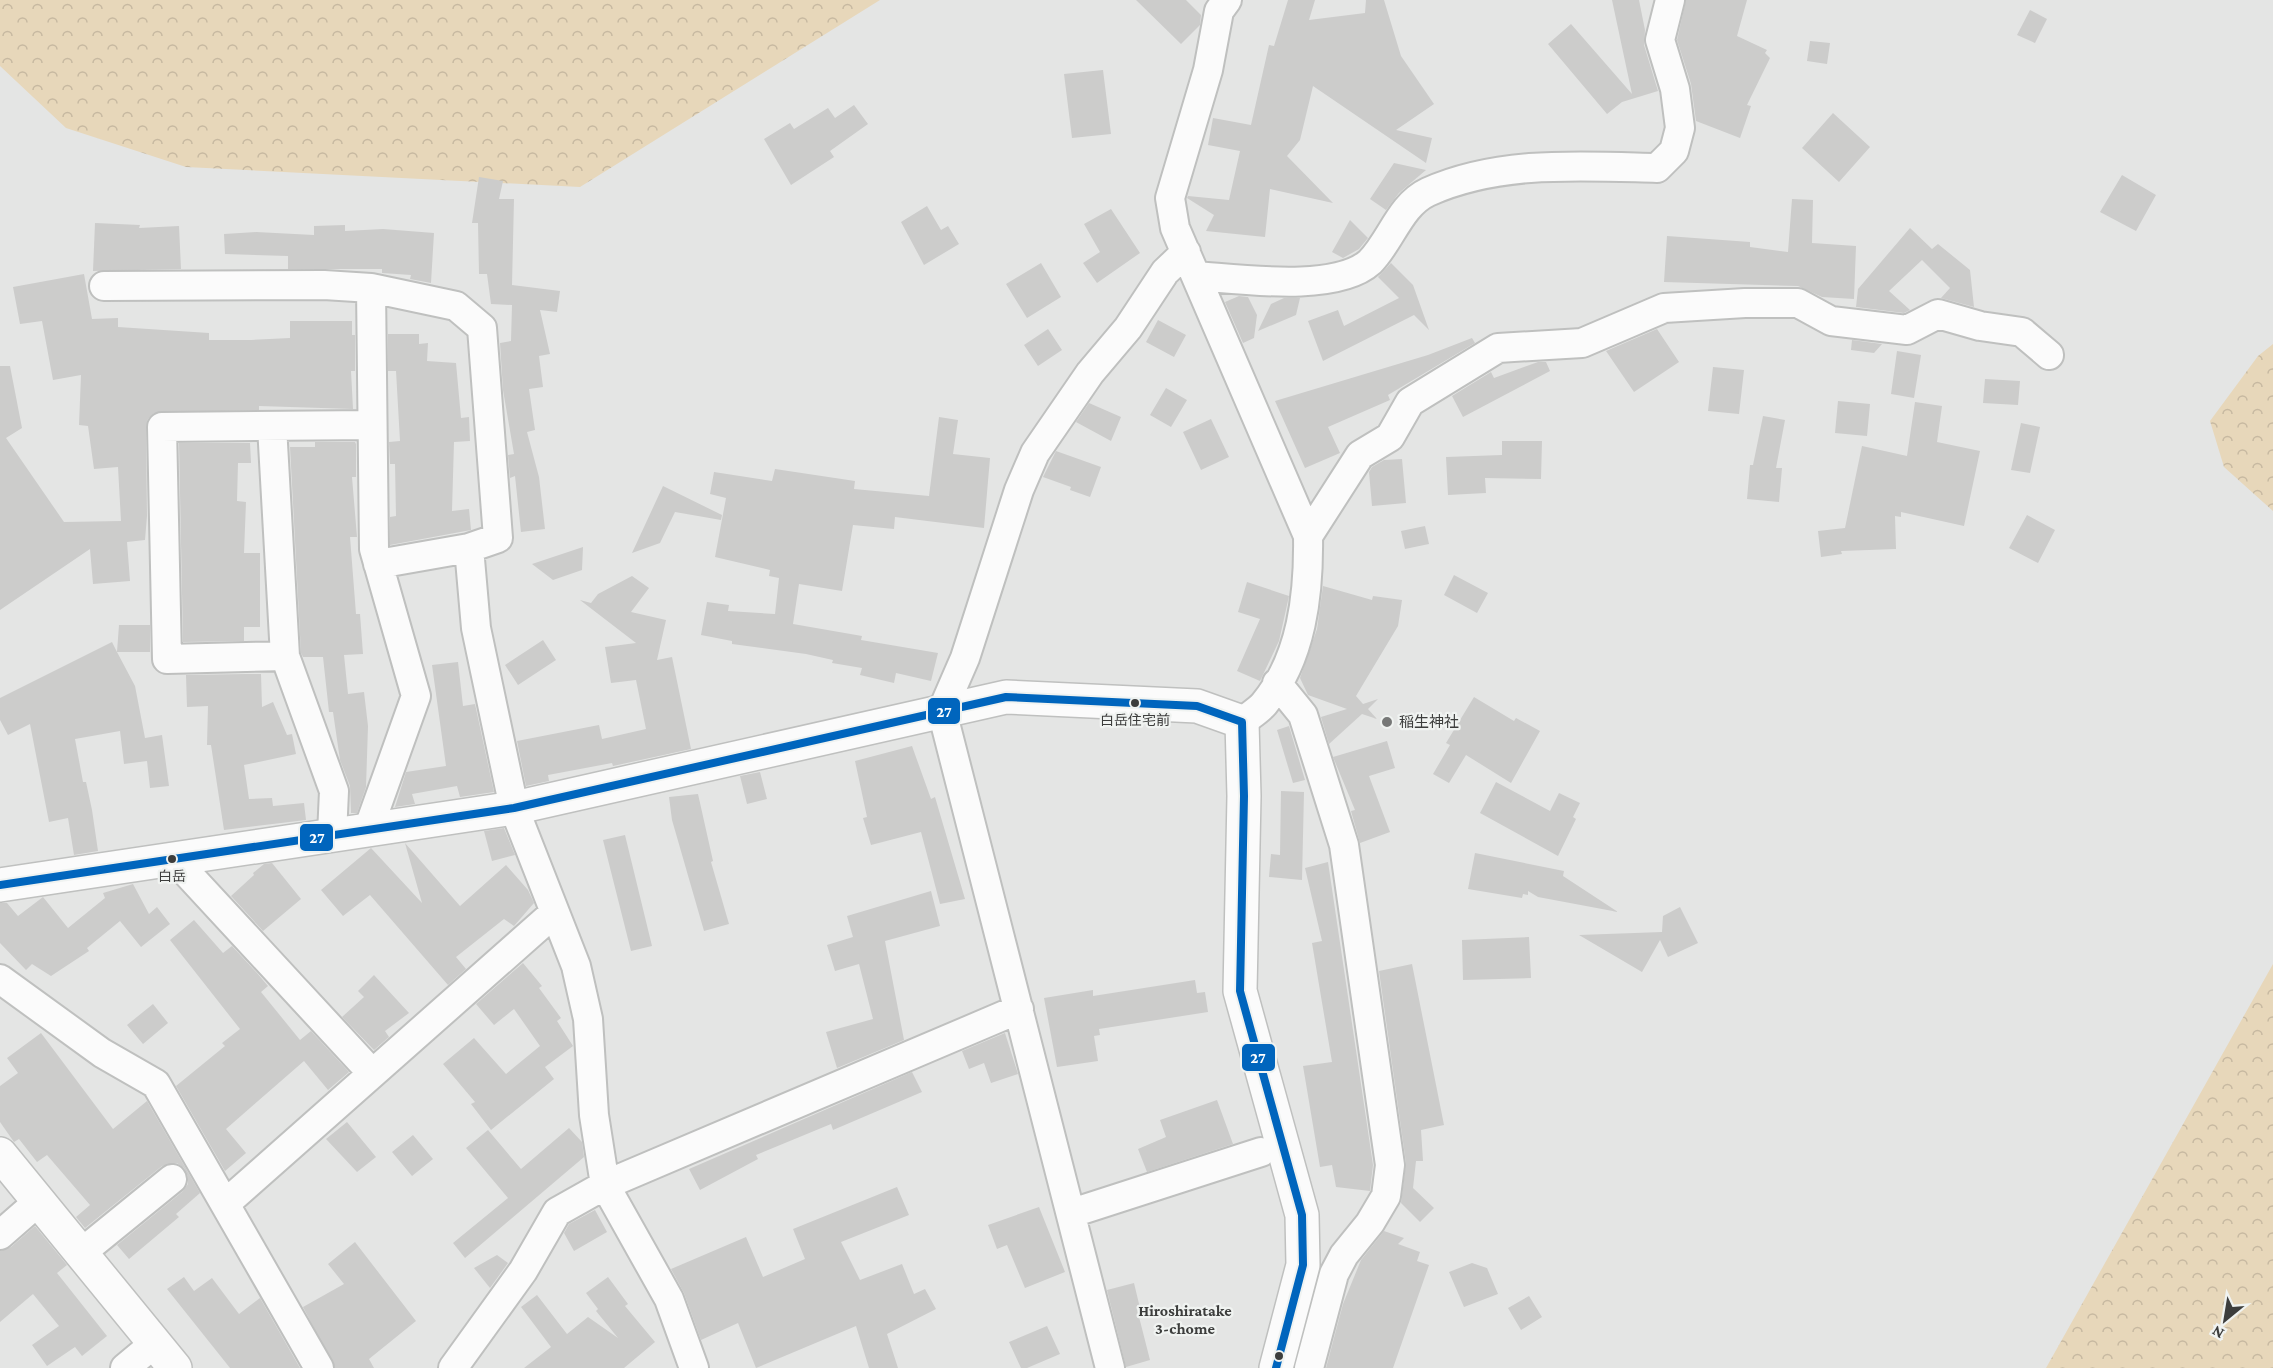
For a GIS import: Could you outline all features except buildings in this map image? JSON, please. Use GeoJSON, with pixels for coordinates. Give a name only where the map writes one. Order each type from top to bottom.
{"type":"FeatureCollection","features":[{"type":"Feature","properties":{"kind":"street"},"geometry":{"type":"LineString","coordinates":[[1110,1368],[942,711],[965,658],[1019,490],[1035,453],[1090,373],[1128,328],[1165,272],[1191,264],[1310,283],[1347,273],[1369,262],[1408,209],[1426,193],[1474,177],[1547,165],[1657,168],[1674,151],[1680,128],[1676,89],[1659,40],[1670,0]]}},
{"type":"Feature","properties":{"kind":"street"},"geometry":{"type":"LineString","coordinates":[[1218,4],[1208,70],[1170,198],[1175,228],[1308,536],[1308,585],[1293,655],[1263,705],[1242,722]]}},
{"type":"Feature","properties":{"kind":"street"},"geometry":{"type":"LineString","coordinates":[[104,286],[324,285],[371,288],[456,306],[482,328],[498,538],[469,548],[378,564]]}},
{"type":"Feature","properties":{"kind":"street"},"geometry":{"type":"LineString","coordinates":[[368,830],[416,696],[374,549],[371,288]]}},
{"type":"Feature","properties":{"kind":"street"},"geometry":{"type":"LineString","coordinates":[[1308,536],[1360,455],[1390,438],[1410,402],[1498,348],[1582,343],[1664,308],[1745,303],[1798,303],[1831,321],[1907,330],[1938,314],[1980,326],[2022,332],[2049,355]]}},
{"type":"Feature","properties":{"kind":"street"},"geometry":{"type":"LineString","coordinates":[[285,656],[167,659],[162,427],[372,424]]}},
{"type":"Feature","properties":{"kind":"street"},"geometry":{"type":"LineString","coordinates":[[272,426],[285,656],[334,791],[332,835]]}},
{"type":"Feature","properties":{"kind":"street"},"geometry":{"type":"LineString","coordinates":[[469,548],[476,628],[514,808],[576,966],[588,1019],[594,1115],[605,1185],[669,1299],[694,1368]]}},
{"type":"Feature","properties":{"kind":"street"},"geometry":{"type":"LineString","coordinates":[[1277,683],[1303,715],[1344,845],[1390,1165],[1386,1196],[1370,1223],[1344,1255],[1334,1274],[1309,1368]]}},
{"type":"Feature","properties":{"kind":"street"},"geometry":{"type":"LineString","coordinates":[[0,885],[514,808],[1006,697],[1197,706],[1242,722]]}},
{"type":"Feature","properties":{"kind":"street"},"geometry":{"type":"LineString","coordinates":[[1242,722],[1244,796],[1240,991],[1302,1215],[1303,1265],[1276,1368]]}},
{"type":"Feature","properties":{"kind":"street"},"geometry":{"type":"LineString","coordinates":[[174,859],[372,1073]]}},
{"type":"Feature","properties":{"kind":"street"},"geometry":{"type":"LineString","coordinates":[[225,1204],[554,913]]}},
{"type":"Feature","properties":{"kind":"street"},"geometry":{"type":"LineString","coordinates":[[0,979],[102,1053],[156,1084],[319,1368]]}},
{"type":"Feature","properties":{"kind":"street"},"geometry":{"type":"LineString","coordinates":[[453,1368],[523,1271],[557,1212],[605,1185],[1019,1009]]}},
{"type":"Feature","properties":{"kind":"street"},"geometry":{"type":"LineString","coordinates":[[1072,1213],[1261,1152]]}},
{"type":"Feature","properties":{"kind":"street"},"geometry":{"type":"LineString","coordinates":[[0,1154],[165,1356],[124,1368]]}},
{"type":"Feature","properties":{"kind":"street"},"geometry":{"type":"LineString","coordinates":[[81,1253],[172,1179]]}},
{"type":"Feature","properties":{"kind":"street"},"geometry":{"type":"LineString","coordinates":[[0,1235],[39,1202]]}},
{"type":"Feature","properties":{"kind":"green space"},"geometry":{"type":"Polygon","coordinates":[[[0,0],[880,0],[580,187],[186,167],[66,128],[0,66],[0,0]]]}},
{"type":"Feature","properties":{"kind":"green space"},"geometry":{"type":"Polygon","coordinates":[[[2273,344],[2273,511],[2224,467],[2210,421],[2258,356],[2273,344]]]}},
{"type":"Feature","properties":{"kind":"green space"},"geometry":{"type":"Polygon","coordinates":[[[2273,964],[2273,1368],[2046,1368],[2273,964]]]}},
{"type":"Feature","properties":{"kind":"transit line","name":"27"},"geometry":{"type":"LineString","coordinates":[[0,885],[514,808],[1006,697],[1197,706],[1242,722],[1244,796],[1240,991],[1302,1215],[1303,1265],[1276,1368]]}},
{"type":"Feature","properties":{"kind":"place","name":"白岳住宅前"},"geometry":{"type":"Point","coordinates":[1135,703]}},
{"type":"Feature","properties":{"kind":"place","name":"稲生神社"},"geometry":{"type":"Point","coordinates":[1387,722]}},
{"type":"Feature","properties":{"kind":"place","name":"白岳"},"geometry":{"type":"Point","coordinates":[172,859]}},
{"type":"Feature","properties":{"kind":"district","name":"Hiroshiratake 3-chome"},"geometry":{"type":"Point","coordinates":[1185,1319]}}]}
